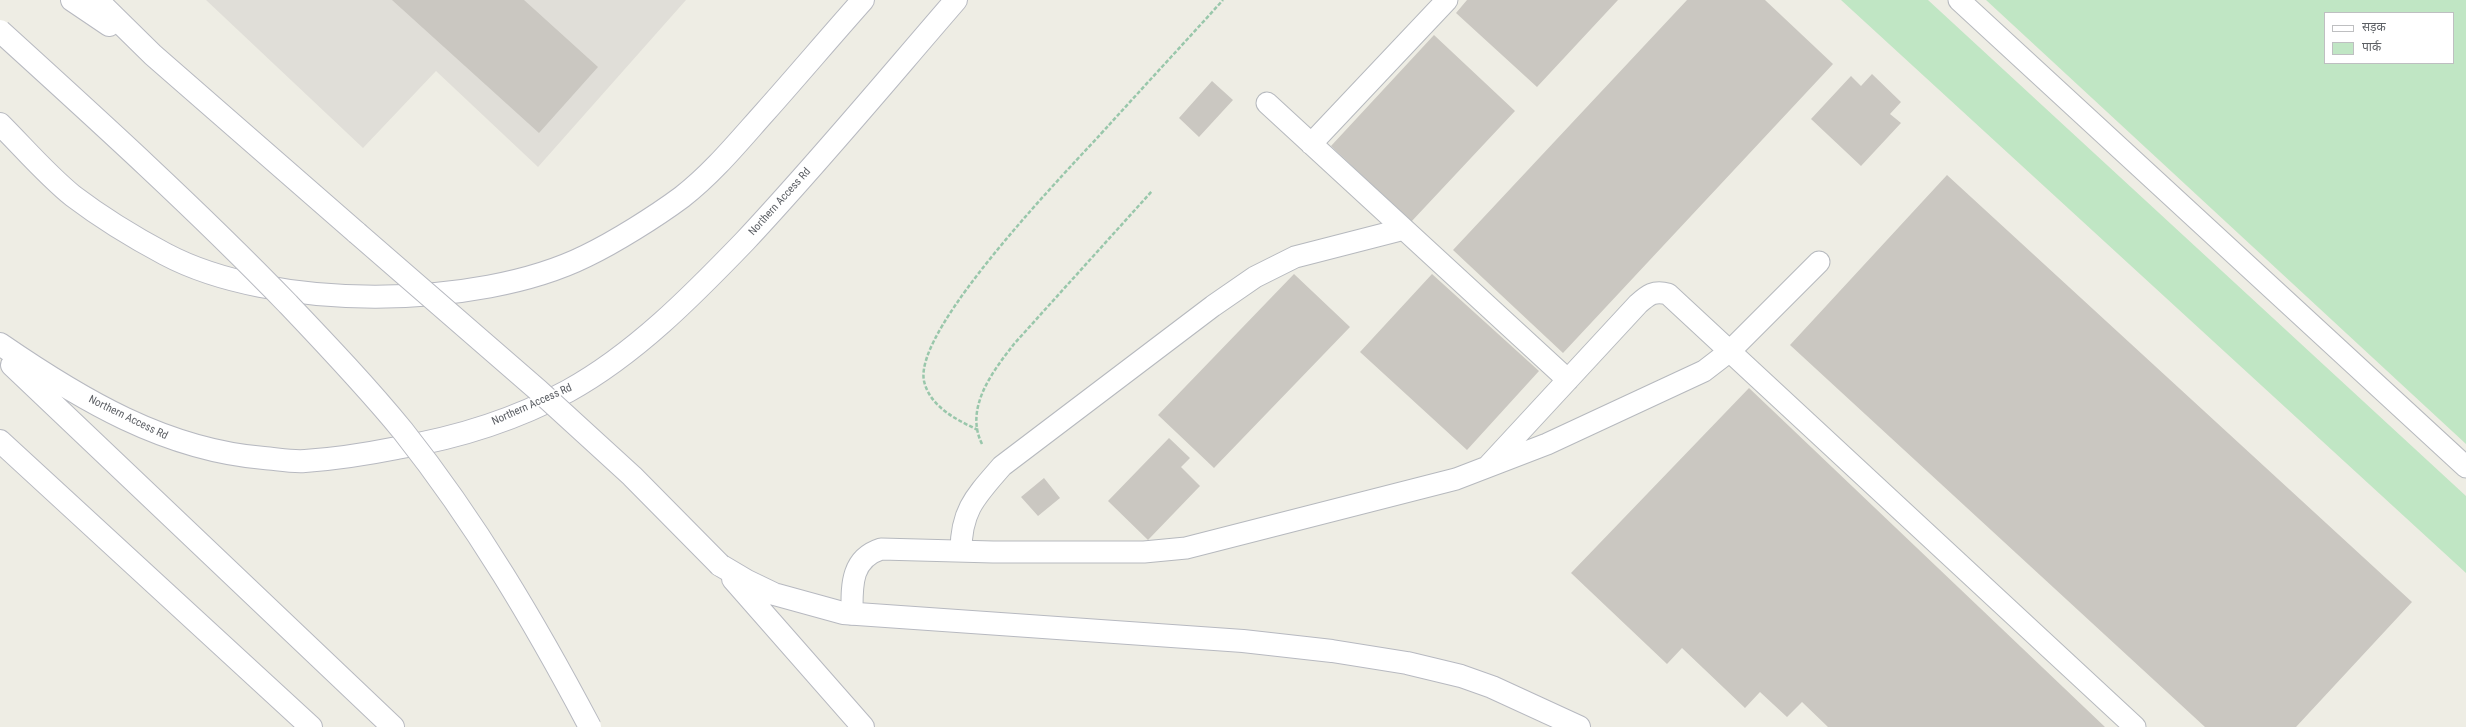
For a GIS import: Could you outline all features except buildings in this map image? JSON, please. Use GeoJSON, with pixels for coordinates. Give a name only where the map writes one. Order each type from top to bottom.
{"type":"FeatureCollection","features":[{"type":"Feature","properties":{"kind":"main road"},"geometry":{"type":"LineString","coordinates":[[72,0],[153,55]]}},
{"type":"Feature","properties":{"kind":"main road"},"geometry":{"type":"LineString","coordinates":[[97,0],[153,55],[539,391],[632,476],[720,565],[863,727]]}},
{"type":"Feature","properties":{"kind":"main road"},"geometry":{"type":"LineString","coordinates":[[0,124],[72,195],[119,228],[167,255],[219,276],[259,287],[314,295],[381,297],[466,290],[529,277],[585,257],[682,196],[733,148],[863,0]]}},
{"type":"Feature","properties":{"kind":"main road","name":"Northern Access Rd"},"geometry":{"type":"LineString","coordinates":[[0,344],[52,379],[169,439],[233,456],[302,462],[367,454],[442,440],[499,422],[568,391],[616,359],[701,286],[779,204],[956,0]]}},
{"type":"Feature","properties":{"kind":"main road"},"geometry":{"type":"LineString","coordinates":[[0,31],[194,209],[325,344],[401,429],[453,498],[503,572],[543,638],[590,727]]}},
{"type":"Feature","properties":{"kind":"main road"},"geometry":{"type":"LineString","coordinates":[[0,354],[393,727]]}},
{"type":"Feature","properties":{"kind":"main road"},"geometry":{"type":"LineString","coordinates":[[0,441],[311,727]]}},
{"type":"Feature","properties":{"kind":"main road"},"geometry":{"type":"LineString","coordinates":[[720,565],[747,581],[774,594],[852,614],[1243,641],[1332,651],[1407,663],[1460,676],[1492,687],[1579,727]]}},
{"type":"Feature","properties":{"kind":"lane"},"geometry":{"type":"LineString","coordinates":[[1311,144],[1448,0]]}},
{"type":"Feature","properties":{"kind":"lane"},"geometry":{"type":"LineString","coordinates":[[1959,0],[2466,467]]}},
{"type":"Feature","properties":{"kind":"lane"},"geometry":{"type":"LineString","coordinates":[[1267,103],[1568,380]]}},
{"type":"Feature","properties":{"kind":"lane"},"geometry":{"type":"LineString","coordinates":[[961,551],[964,517],[979,492],[998,471],[1213,306],[1255,277],[1295,257],[1404,229]]}},
{"type":"Feature","properties":{"kind":"lane"},"geometry":{"type":"LineString","coordinates":[[852,614],[855,574],[860,562],[870,552],[881,549],[1144,552],[1186,548],[1456,479],[1486,469],[1547,444],[1686,382],[1709,368],[1730,351],[1819,262]]}},
{"type":"Feature","properties":{"kind":"lane"},"geometry":{"type":"LineString","coordinates":[[1486,469],[1638,304],[1652,292],[1668,294],[2135,727]]}},
{"type":"Feature","properties":{"kind":"path"},"geometry":{"type":"LineString","coordinates":[[978,430],[954,419],[935,402],[924,381],[925,360],[945,320],[1006,239],[1223,0]]}},
{"type":"Feature","properties":{"kind":"path"},"geometry":{"type":"LineString","coordinates":[[998,471],[980,440],[975,416],[982,395],[994,370],[1014,344],[1152,191]]}},
{"type":"Feature","properties":{"kind":"shaded area"},"geometry":{"type":"Polygon","coordinates":[[[206,0],[686,0],[538,167],[436,71],[363,148],[206,0]]]}},
{"type":"Feature","properties":{"kind":"green space"},"geometry":{"type":"Polygon","coordinates":[[[1841,0],[1928,0],[2466,496],[2466,573],[1841,0]]]}},
{"type":"Feature","properties":{"kind":"green space"},"geometry":{"type":"Polygon","coordinates":[[[1986,0],[2466,0],[2466,444],[1986,0]]]}}]}
